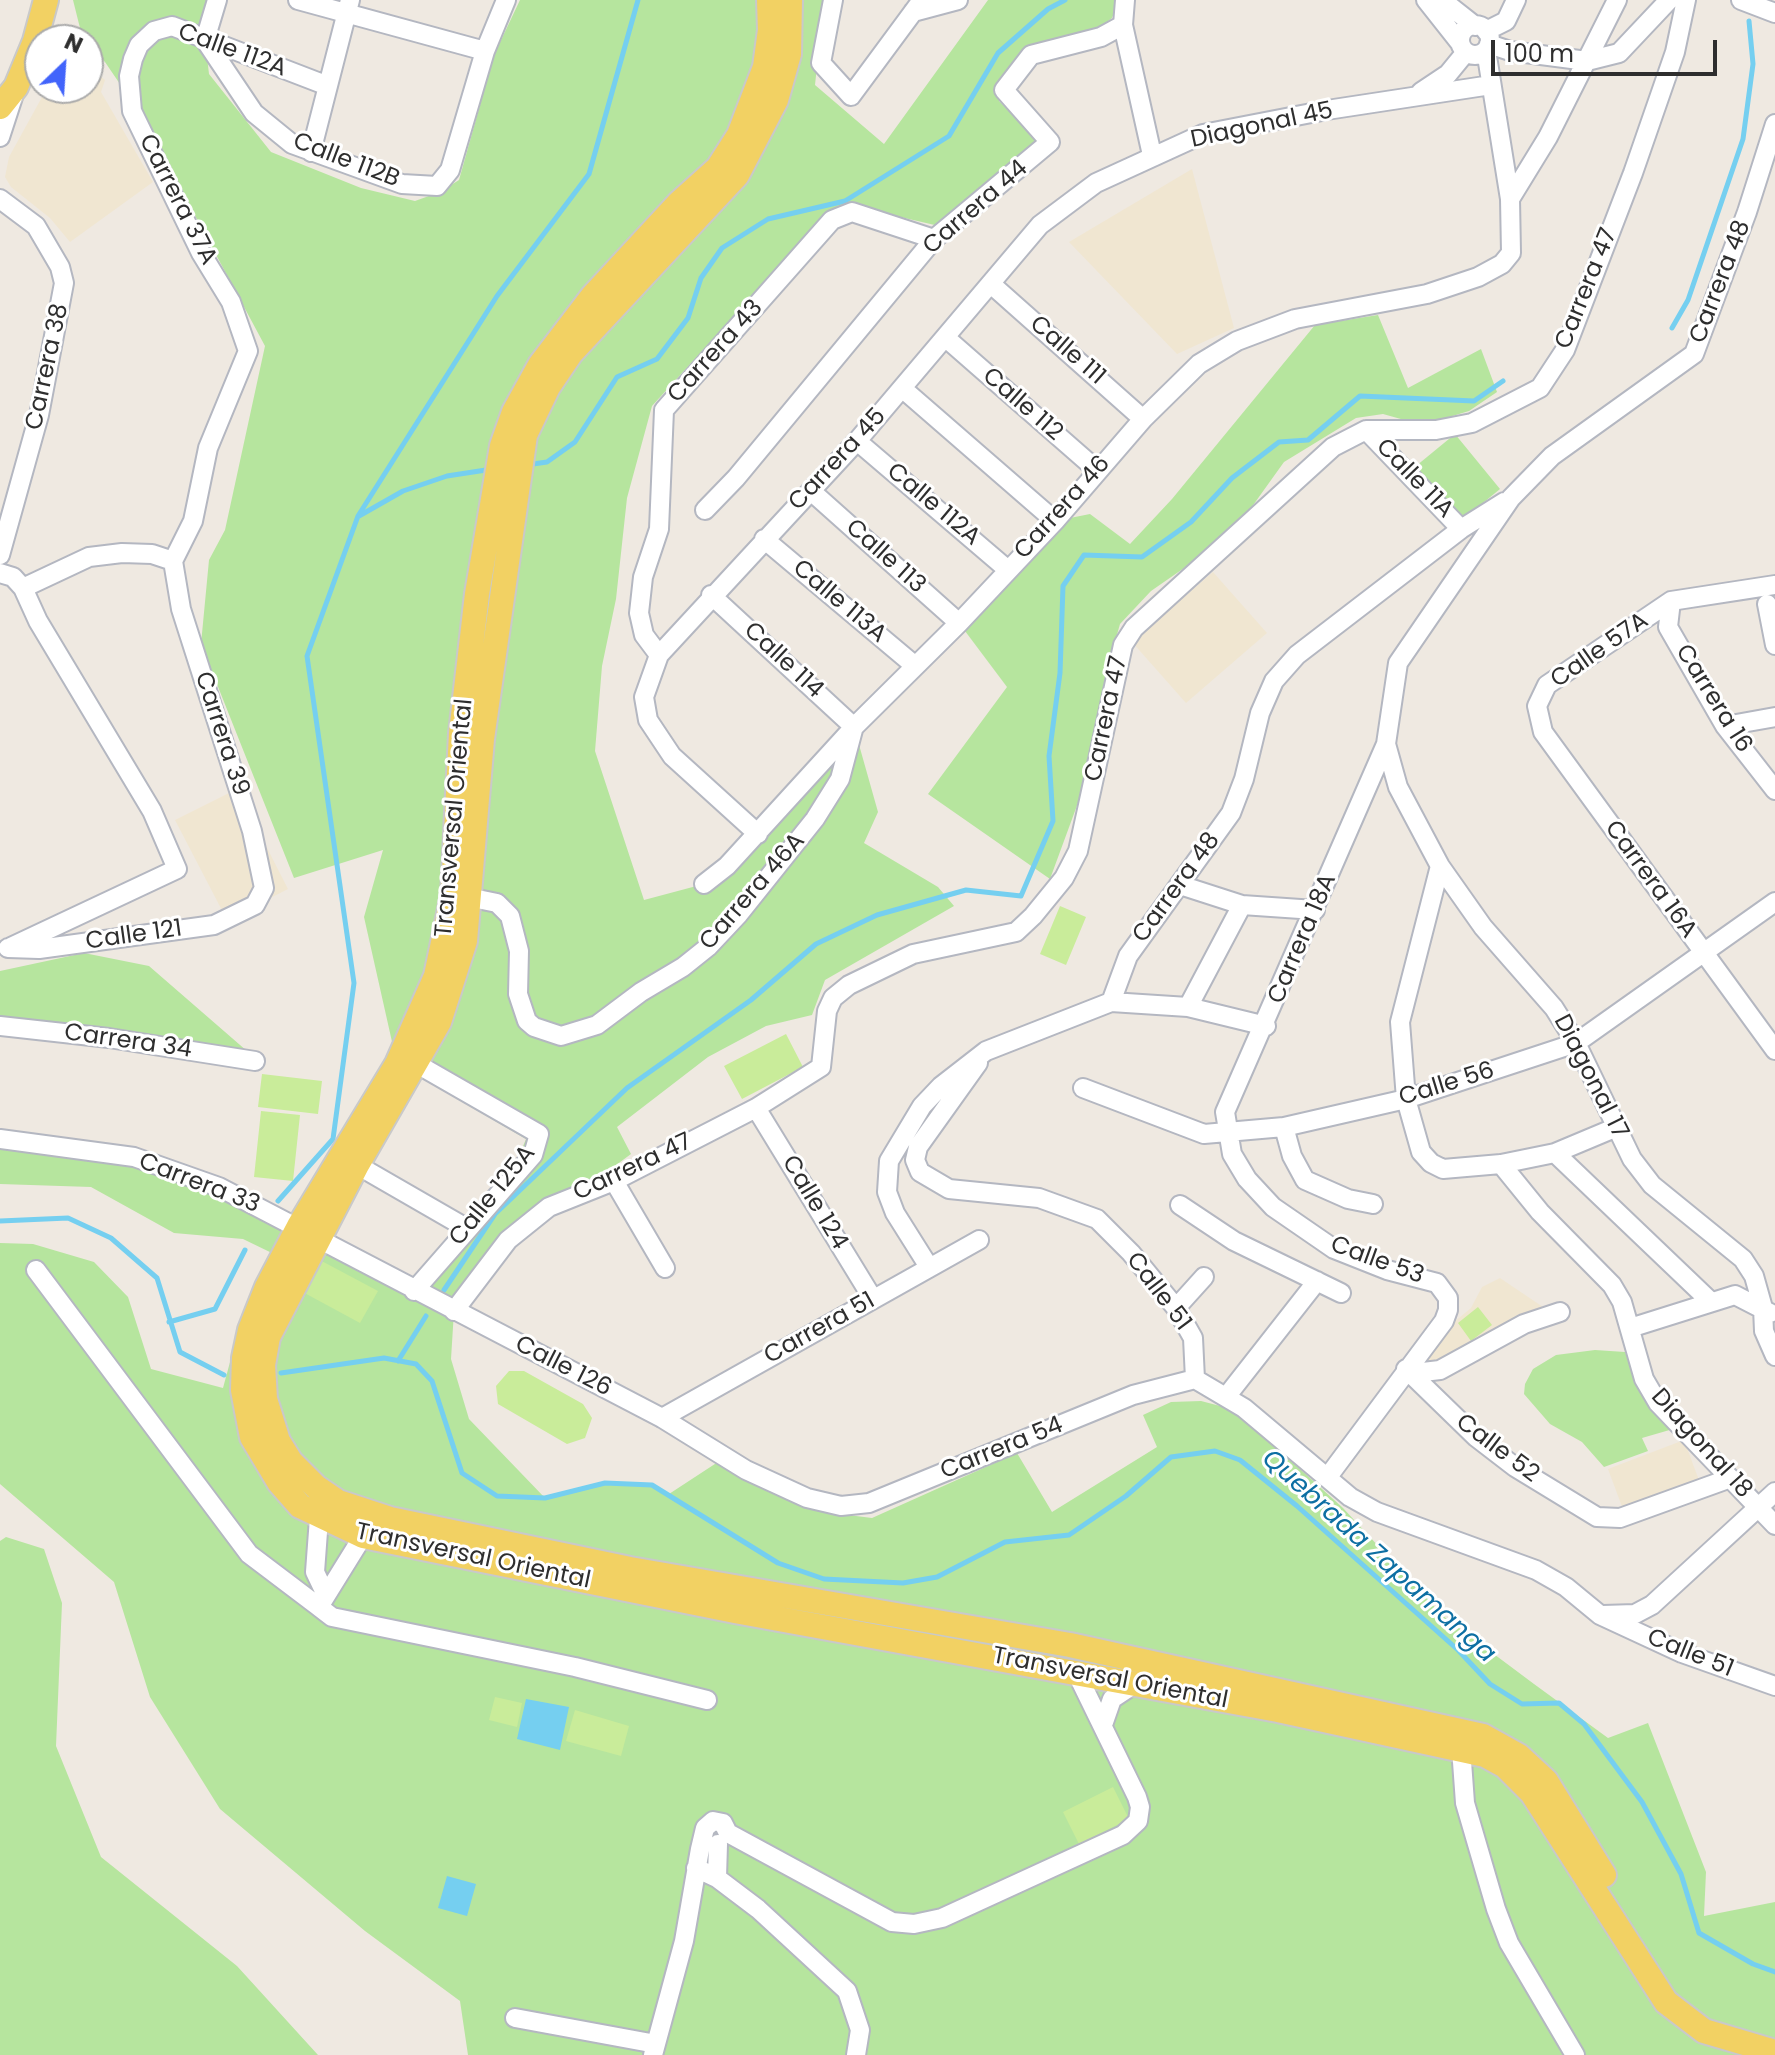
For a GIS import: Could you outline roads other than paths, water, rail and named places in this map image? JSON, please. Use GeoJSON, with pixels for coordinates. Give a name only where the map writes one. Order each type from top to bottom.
{"type":"FeatureCollection","features":[{"type":"Feature","properties":{"kind":"main road"},"geometry":{"type":"LineString","coordinates":[[0,107],[16,87],[35,41],[46,0]]}},
{"type":"Feature","properties":{"kind":"main road","name":"Transversal Oriental"},"geometry":{"type":"LineString","coordinates":[[769,0],[770,30],[765,67],[739,135],[718,168],[679,203],[592,297],[540,365],[514,412],[502,446],[477,594],[461,733],[465,941],[439,1022],[417,1064],[357,1165],[267,1287],[250,1330],[243,1390],[252,1437],[264,1460],[300,1506],[319,1518],[363,1536],[735,1611],[1076,1672],[1461,1748],[1505,1766],[1532,1793],[1666,2002],[1704,2031],[1775,2052]]}},
{"type":"Feature","properties":{"kind":"main road","name":"Transversal Oriental"},"geometry":{"type":"LineString","coordinates":[[790,0],[789,54],[776,100],[737,175],[571,353],[548,387],[525,435],[483,724],[462,896],[414,1031],[309,1231],[268,1337],[263,1365],[265,1399],[278,1441],[291,1462],[316,1487],[338,1502],[390,1519],[630,1569],[1070,1645],[1483,1736],[1519,1756],[1546,1781],[1673,1988],[1721,2023],[1775,2037]]}},
{"type":"Feature","properties":{"kind":"street"},"geometry":{"type":"LineString","coordinates":[[205,40],[217,0]]}},
{"type":"Feature","properties":{"kind":"street"},"geometry":{"type":"LineString","coordinates":[[298,0],[348,7],[485,51],[506,0]]}},
{"type":"Feature","properties":{"kind":"street"},"geometry":{"type":"LineString","coordinates":[[833,0],[821,63],[851,96],[917,6],[958,0]]}},
{"type":"Feature","properties":{"kind":"street"},"geometry":{"type":"LineString","coordinates":[[1125,0],[1123,25],[1152,155]]}},
{"type":"Feature","properties":{"kind":"street"},"geometry":{"type":"LineString","coordinates":[[1426,0],[1463,47],[1478,55],[1485,37]]}},
{"type":"Feature","properties":{"kind":"street"},"geometry":{"type":"LineString","coordinates":[[1442,0],[1485,37],[1510,51],[1587,61],[1619,53],[1667,0]]}},
{"type":"Feature","properties":{"kind":"street","name":"Diagonal 45"},"geometry":{"type":"LineString","coordinates":[[1411,97],[1448,74],[1463,47],[1464,31],[1485,37],[1506,21],[1516,0]]}},
{"type":"Feature","properties":{"kind":"street"},"geometry":{"type":"LineString","coordinates":[[1510,199],[1548,137],[1617,0]]}},
{"type":"Feature","properties":{"kind":"street","name":"Carrera 47"},"geometry":{"type":"LineString","coordinates":[[454,1311],[478,1277],[518,1232],[549,1207],[614,1181],[756,1108],[821,1067],[827,1011],[833,998],[849,985],[913,954],[1016,932],[1033,916],[1064,878],[1078,851],[1123,645],[1134,628],[1333,447],[1366,430],[1436,430],[1472,423],[1540,388],[1565,350],[1633,173],[1675,52],[1686,0]]}},
{"type":"Feature","properties":{"kind":"street"},"geometry":{"type":"LineString","coordinates":[[1741,0],[1775,13]]}},
{"type":"Feature","properties":{"kind":"street"},"geometry":{"type":"LineString","coordinates":[[311,152],[348,7]]}},
{"type":"Feature","properties":{"kind":"street","name":"Carrera 44"},"geometry":{"type":"LineString","coordinates":[[705,510],[934,239],[1050,142],[1004,90],[1031,55],[1101,37],[1123,25]]}},
{"type":"Feature","properties":{"kind":"street","name":"Calle 112A"},"geometry":{"type":"LineString","coordinates":[[139,45],[154,31],[172,26],[328,86]]}},
{"type":"Feature","properties":{"kind":"street"},"geometry":{"type":"LineString","coordinates":[[1485,37],[1510,199]]}},
{"type":"Feature","properties":{"kind":"street","name":"Calle 112B"},"geometry":{"type":"LineString","coordinates":[[205,40],[254,113],[292,144],[402,184],[437,186],[450,170],[485,51]]}},
{"type":"Feature","properties":{"kind":"street","name":"Carrera 37A"},"geometry":{"type":"LineString","coordinates":[[139,45],[129,76],[132,111],[201,253],[231,302],[248,351],[208,448],[193,521],[173,561]]}},
{"type":"Feature","properties":{"kind":"street","name":"Diagonal 45"},"geometry":{"type":"LineString","coordinates":[[1040,225],[1096,183],[1203,134],[1491,85]]}},
{"type":"Feature","properties":{"kind":"street"},"geometry":{"type":"LineString","coordinates":[[0,137],[16,87]]}},
{"type":"Feature","properties":{"kind":"street","name":"Carrera 48"},"geometry":{"type":"LineString","coordinates":[[1386,744],[1398,663],[1511,498],[1552,456],[1694,354],[1747,212],[1775,124]]}},
{"type":"Feature","properties":{"kind":"street","name":"Carrera 38"},"geometry":{"type":"LineString","coordinates":[[0,199],[36,226],[50,245],[64,283],[39,415],[0,555]]}},
{"type":"Feature","properties":{"kind":"street","name":"Carrera 46"},"geometry":{"type":"LineString","coordinates":[[704,884],[758,834],[854,727],[959,623],[1055,521],[1143,419],[1199,364],[1237,341],[1295,319],[1427,294],[1502,264],[1511,253],[1510,199]]}},
{"type":"Feature","properties":{"kind":"street","name":"Carrera 43"},"geometry":{"type":"LineString","coordinates":[[659,655],[644,635],[639,613],[643,577],[659,529],[665,458],[661,436],[664,410],[832,220],[852,212],[934,239]]}},
{"type":"Feature","properties":{"kind":"street","name":"Carrera 45"},"geometry":{"type":"LineString","coordinates":[[758,834],[672,756],[648,720],[644,697],[659,655],[711,595],[857,441],[1040,225]]}},
{"type":"Feature","properties":{"kind":"street","name":"Calle 111"},"geometry":{"type":"LineString","coordinates":[[991,284],[1143,419]]}},
{"type":"Feature","properties":{"kind":"street","name":"Calle 112"},"geometry":{"type":"LineString","coordinates":[[946,338],[1098,471]]}},
{"type":"Feature","properties":{"kind":"street"},"geometry":{"type":"LineString","coordinates":[[903,389],[1055,521]]}},
{"type":"Feature","properties":{"kind":"street","name":"Calle 11A"},"geometry":{"type":"LineString","coordinates":[[1366,430],[1461,529]]}},
{"type":"Feature","properties":{"kind":"street","name":"Calle 112A"},"geometry":{"type":"LineString","coordinates":[[857,441],[1008,570]]}},
{"type":"Feature","properties":{"kind":"street","name":"Calle 113"},"geometry":{"type":"LineString","coordinates":[[811,491],[959,623]]}},
{"type":"Feature","properties":{"kind":"street","name":"Carrera 48"},"geometry":{"type":"LineString","coordinates":[[1111,1002],[1128,956],[1231,813],[1244,779],[1260,713],[1274,681],[1297,655],[1461,529],[1511,498]]}},
{"type":"Feature","properties":{"kind":"street","name":"Calle 113A"},"geometry":{"type":"LineString","coordinates":[[764,539],[914,665]]}},
{"type":"Feature","properties":{"kind":"street"},"geometry":{"type":"LineString","coordinates":[[23,588],[89,557],[122,553],[152,554],[173,561]]}},
{"type":"Feature","properties":{"kind":"street","name":"Carrera 39"},"geometry":{"type":"LineString","coordinates":[[173,561],[181,609],[252,831],[264,888],[255,905]]}},
{"type":"Feature","properties":{"kind":"street"},"geometry":{"type":"LineString","coordinates":[[0,573],[13,577],[23,588],[38,621],[152,811],[177,869],[4,950]]}},
{"type":"Feature","properties":{"kind":"street"},"geometry":{"type":"LineString","coordinates":[[1671,601],[1775,585]]}},
{"type":"Feature","properties":{"kind":"street","name":"Calle 114"},"geometry":{"type":"LineString","coordinates":[[711,595],[854,727]]}},
{"type":"Feature","properties":{"kind":"street","name":"Calle 57A"},"geometry":{"type":"LineString","coordinates":[[1537,706],[1547,685],[1671,601]]}},
{"type":"Feature","properties":{"kind":"street","name":"Carrera 16"},"geometry":{"type":"LineString","coordinates":[[1671,601],[1668,627],[1725,726],[1775,790]]}},
{"type":"Feature","properties":{"kind":"street"},"geometry":{"type":"LineString","coordinates":[[1767,604],[1775,645]]}},
{"type":"Feature","properties":{"kind":"street","name":"Carrera 16A"},"geometry":{"type":"LineString","coordinates":[[1537,706],[1543,732],[1775,1050]]}},
{"type":"Feature","properties":{"kind":"street"},"geometry":{"type":"LineString","coordinates":[[1725,726],[1775,717]]}},
{"type":"Feature","properties":{"kind":"street","name":"Carrera 46A"},"geometry":{"type":"LineString","coordinates":[[462,896],[497,903],[510,916],[519,951],[519,1002],[527,1021],[534,1027],[561,1036],[597,1025],[691,961],[739,914],[823,806],[840,779],[854,727]]}},
{"type":"Feature","properties":{"kind":"street","name":"Diagonal 17"},"geometry":{"type":"LineString","coordinates":[[1386,744],[1398,787],[1440,866],[1483,927],[1554,1008],[1576,1043],[1632,1159],[1652,1185],[1743,1259],[1754,1276],[1769,1312],[1764,1331],[1775,1356]]}},
{"type":"Feature","properties":{"kind":"street","name":"Carrera 18A"},"geometry":{"type":"LineString","coordinates":[[1226,1135],[1225,1112],[1266,1026],[1386,744]]}},
{"type":"Feature","properties":{"kind":"street"},"geometry":{"type":"LineString","coordinates":[[1440,866],[1400,1022],[1406,1099],[1421,1152],[1431,1163],[1443,1169],[1501,1164],[1555,1153],[1617,1127]]}},
{"type":"Feature","properties":{"kind":"street"},"geometry":{"type":"LineString","coordinates":[[1180,885],[1242,905],[1315,910]]}},
{"type":"Feature","properties":{"kind":"street","name":"Calle 56"},"geometry":{"type":"LineString","coordinates":[[1083,1088],[1204,1134],[1226,1135],[1284,1127],[1406,1099],[1576,1043],[1775,902]]}},
{"type":"Feature","properties":{"kind":"street","name":"Calle 121"},"geometry":{"type":"LineString","coordinates":[[4,950],[39,949],[214,925],[255,905]]}},
{"type":"Feature","properties":{"kind":"street"},"geometry":{"type":"LineString","coordinates":[[1188,1007],[1242,905]]}},
{"type":"Feature","properties":{"kind":"street"},"geometry":{"type":"LineString","coordinates":[[929,1267],[895,1213],[887,1192],[889,1161],[922,1106],[941,1086],[986,1051],[1111,1002],[1188,1007],[1266,1026]]}},
{"type":"Feature","properties":{"kind":"street","name":"Carrera 34"},"geometry":{"type":"LineString","coordinates":[[0,1026],[109,1038],[255,1061]]}},
{"type":"Feature","properties":{"kind":"street","name":"Calle 51"},"geometry":{"type":"LineString","coordinates":[[986,1051],[918,1147],[915,1160],[920,1172],[949,1189],[1039,1198],[1080,1209],[1097,1219],[1131,1253],[1176,1308],[1193,1338],[1195,1379],[1267,1426],[1290,1450],[1350,1497],[1377,1512],[1536,1570],[1566,1587],[1600,1615],[1659,1644],[1775,1686]]}},
{"type":"Feature","properties":{"kind":"street","name":"Calle 125A"},"geometry":{"type":"LineString","coordinates":[[414,1291],[533,1155],[539,1134],[417,1064]]}},
{"type":"Feature","properties":{"kind":"street","name":"Calle 124"},"geometry":{"type":"LineString","coordinates":[[756,1108],[873,1299]]}},
{"type":"Feature","properties":{"kind":"street"},"geometry":{"type":"LineString","coordinates":[[1284,1127],[1292,1156],[1305,1180],[1348,1199],[1373,1204]]}},
{"type":"Feature","properties":{"kind":"street","name":"Calle 53"},"geometry":{"type":"LineString","coordinates":[[1226,1135],[1232,1154],[1247,1179],[1273,1207],[1301,1229],[1334,1249],[1373,1265],[1437,1283],[1448,1298],[1444,1321],[1327,1478]]}},
{"type":"Feature","properties":{"kind":"street","name":"Carrera 33"},"geometry":{"type":"LineString","coordinates":[[0,1139],[94,1151],[159,1164],[219,1187],[309,1231]]}},
{"type":"Feature","properties":{"kind":"street"},"geometry":{"type":"LineString","coordinates":[[1555,1153],[1710,1301]]}},
{"type":"Feature","properties":{"kind":"street","name":"Diagonal 18"},"geometry":{"type":"LineString","coordinates":[[1501,1164],[1540,1212],[1612,1285],[1630,1328],[1644,1379],[1658,1403],[1775,1525]]}},
{"type":"Feature","properties":{"kind":"street"},"geometry":{"type":"LineString","coordinates":[[357,1165],[468,1229]]}},
{"type":"Feature","properties":{"kind":"street"},"geometry":{"type":"LineString","coordinates":[[614,1181],[665,1268]]}},
{"type":"Feature","properties":{"kind":"street"},"geometry":{"type":"LineString","coordinates":[[1180,1205],[1234,1241],[1341,1293]]}},
{"type":"Feature","properties":{"kind":"street","name":"Calle 126"},"geometry":{"type":"LineString","coordinates":[[309,1231],[414,1291],[662,1418],[746,1470],[807,1498]]}},
{"type":"Feature","properties":{"kind":"street","name":"Carrera 51"},"geometry":{"type":"LineString","coordinates":[[662,1418],[979,1240]]}},
{"type":"Feature","properties":{"kind":"street"},"geometry":{"type":"LineString","coordinates":[[36,1270],[249,1554],[322,1600]]}},
{"type":"Feature","properties":{"kind":"street"},"geometry":{"type":"LineString","coordinates":[[1176,1308],[1204,1277]]}},
{"type":"Feature","properties":{"kind":"street"},"geometry":{"type":"LineString","coordinates":[[1226,1397],[1317,1281]]}},
{"type":"Feature","properties":{"kind":"street"},"geometry":{"type":"LineString","coordinates":[[1630,1328],[1735,1295],[1769,1312]]}},
{"type":"Feature","properties":{"kind":"street"},"geometry":{"type":"LineString","coordinates":[[1406,1369],[1423,1372],[1440,1370],[1524,1324],[1560,1312]]}},
{"type":"Feature","properties":{"kind":"street","name":"Calle 52"},"geometry":{"type":"LineString","coordinates":[[1406,1369],[1476,1437],[1515,1467],[1597,1517],[1620,1518],[1728,1479]]}},
{"type":"Feature","properties":{"kind":"street","name":"Carrera 54"},"geometry":{"type":"LineString","coordinates":[[807,1498],[841,1506],[869,1503],[1133,1395],[1195,1379]]}},
{"type":"Feature","properties":{"kind":"street"},"geometry":{"type":"LineString","coordinates":[[1600,1615],[1635,1614],[1652,1605],[1775,1492]]}},
{"type":"Feature","properties":{"kind":"street"},"geometry":{"type":"LineString","coordinates":[[319,1518],[315,1572],[322,1600],[332,1617],[575,1667],[707,1700]]}},
{"type":"Feature","properties":{"kind":"street"},"geometry":{"type":"LineString","coordinates":[[322,1600],[339,1579],[363,1536]]}},
{"type":"Feature","properties":{"kind":"street"},"geometry":{"type":"LineString","coordinates":[[717,1837],[892,1922],[914,1924],[942,1918],[1123,1835],[1138,1821],[1137,1797],[1104,1722],[1076,1672]]}},
{"type":"Feature","properties":{"kind":"street"},"geometry":{"type":"LineString","coordinates":[[1104,1722],[1112,1699],[1133,1685]]}},
{"type":"Feature","properties":{"kind":"street"},"geometry":{"type":"LineString","coordinates":[[1461,1748],[1465,1803],[1496,1909],[1509,1943],[1575,2055]]}},
{"type":"Feature","properties":{"kind":"street"},"geometry":{"type":"LineString","coordinates":[[515,2018],[655,2050],[684,1941],[696,1868],[717,1837]]}},
{"type":"Feature","properties":{"kind":"street"},"geometry":{"type":"LineString","coordinates":[[717,1837],[717,1878]]}},
{"type":"Feature","properties":{"kind":"street"},"geometry":{"type":"LineString","coordinates":[[696,1868],[717,1878],[758,1909],[847,1991],[860,2030],[856,2055]]}},
{"type":"Feature","properties":{"kind":"water"},"geometry":{"type":"Polygon","coordinates":[[[526,1699],[569,1707],[560,1750],[517,1739],[526,1699]]]}},
{"type":"Feature","properties":{"kind":"water"},"geometry":{"type":"Polygon","coordinates":[[[447,1876],[476,1884],[467,1916],[438,1908],[447,1876]]]}},
{"type":"Feature","properties":{"kind":"waterway"},"geometry":{"type":"LineString","coordinates":[[278,1201],[333,1139],[354,983],[307,656],[358,516],[497,296],[589,174],[638,0]]}},
{"type":"Feature","properties":{"kind":"waterway"},"geometry":{"type":"LineString","coordinates":[[533,464],[547,462],[575,442],[617,377],[657,359],[688,318],[701,278],[722,248],[768,219],[845,201],[949,136],[998,53],[1048,9],[1065,0]]}},
{"type":"Feature","properties":{"kind":"waterway"},"geometry":{"type":"LineString","coordinates":[[1672,328],[1688,300],[1743,139],[1753,64],[1749,21]]}},
{"type":"Feature","properties":{"kind":"waterway"},"geometry":{"type":"LineString","coordinates":[[444,1290],[495,1214],[627,1088],[751,1000],[816,944],[877,915],[966,890],[1021,896],[1053,821],[1049,756],[1060,673],[1063,586],[1084,555],[1142,557],[1191,522],[1232,478],[1279,442],[1308,440],[1360,396],[1474,401],[1503,381]]}},
{"type":"Feature","properties":{"kind":"waterway"},"geometry":{"type":"LineString","coordinates":[[359,516],[403,491],[447,476],[486,470]]}},
{"type":"Feature","properties":{"kind":"waterway","name":"Quebrada Zapamanga"},"geometry":{"type":"LineString","coordinates":[[0,1221],[68,1218],[111,1238],[157,1278],[180,1352],[224,1375]]}},
{"type":"Feature","properties":{"kind":"waterway"},"geometry":{"type":"LineString","coordinates":[[169,1322],[215,1309],[245,1250]]}},
{"type":"Feature","properties":{"kind":"waterway"},"geometry":{"type":"LineString","coordinates":[[398,1361],[426,1316]]}},
{"type":"Feature","properties":{"kind":"waterway","name":"Quebrada Zapamanga"},"geometry":{"type":"LineString","coordinates":[[281,1373],[384,1358],[416,1364],[432,1381],[462,1473],[497,1496],[545,1498],[605,1483],[652,1485],[778,1563],[824,1579],[903,1583],[937,1577],[1005,1542],[1069,1535],[1126,1496],[1171,1457],[1215,1451],[1240,1460],[1297,1506],[1458,1650],[1490,1684],[1522,1704],[1559,1703],[1584,1724],[1642,1802],[1681,1874],[1699,1933],[1753,1964],[1775,1972]]}}]}
